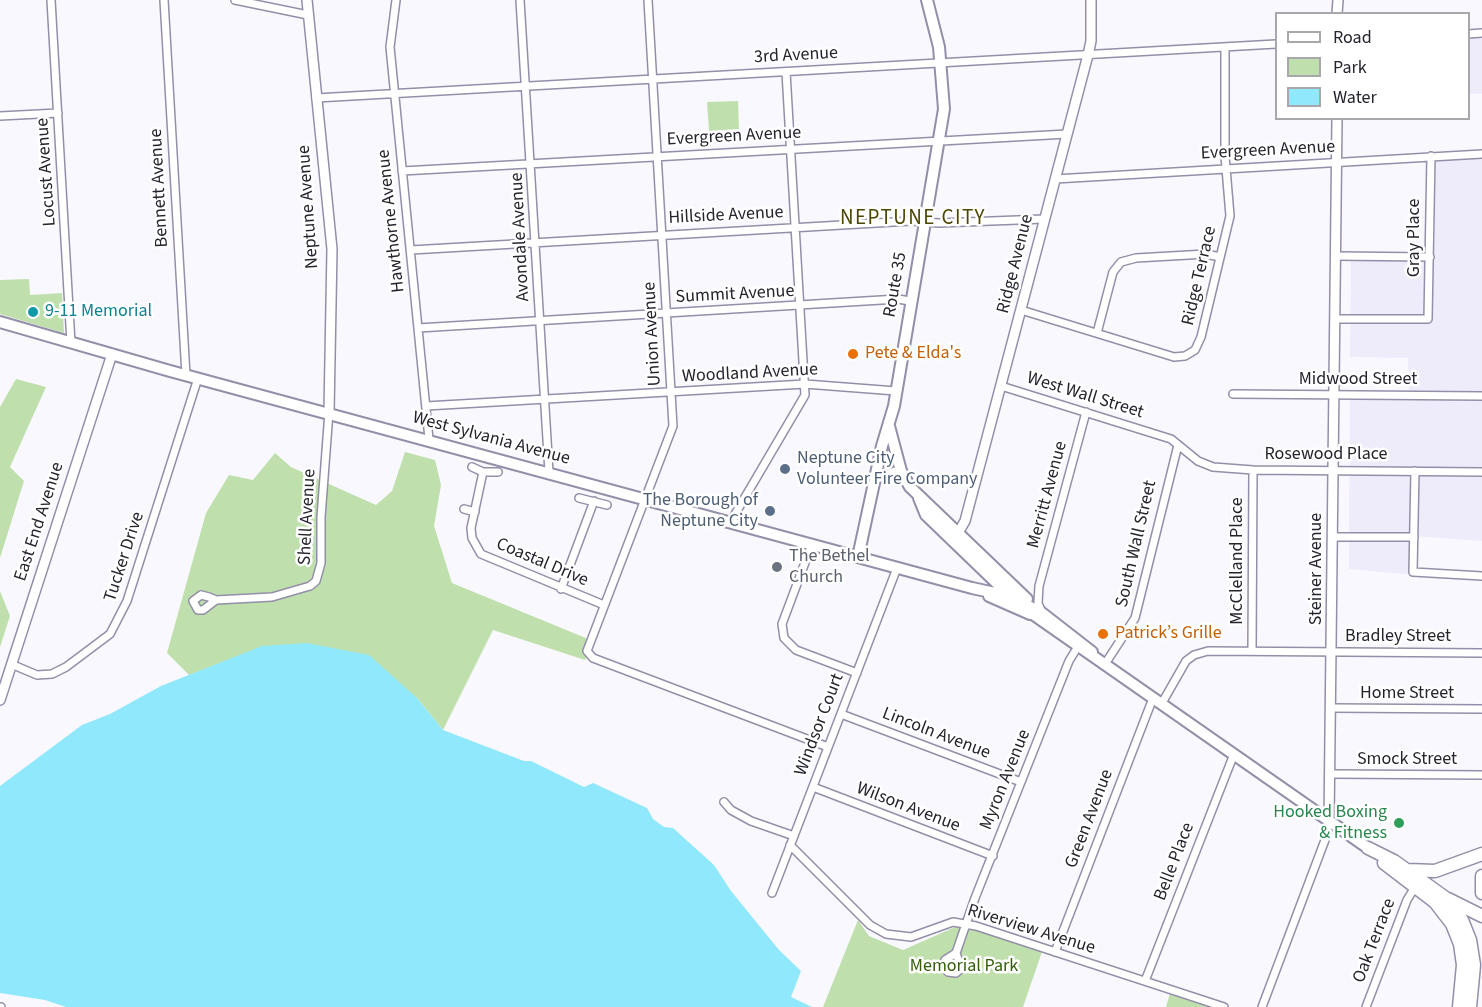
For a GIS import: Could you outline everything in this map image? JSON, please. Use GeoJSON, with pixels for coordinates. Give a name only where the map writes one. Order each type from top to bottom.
{"type":"FeatureCollection","features":[{"type":"Feature","properties":{"kind":"highway"},"geometry":{"type":"LineString","coordinates":[[1368,848],[1406,869],[1447,899],[1482,916]]}},
{"type":"Feature","properties":{"kind":"highway"},"geometry":{"type":"LineString","coordinates":[[1368,848],[1439,906],[1456,934],[1463,965],[1459,1007]]}},
{"type":"Feature","properties":{"kind":"highway"},"geometry":{"type":"LineString","coordinates":[[1406,869],[1435,871],[1482,854]]}},
{"type":"Feature","properties":{"kind":"highway"},"geometry":{"type":"LineString","coordinates":[[1482,876],[1482,893]]}},
{"type":"Feature","properties":{"kind":"highway"},"geometry":{"type":"LineString","coordinates":[[1447,899],[1462,920],[1470,940],[1474,965],[1470,1007]]}},
{"type":"Feature","properties":{"kind":"main road","name":"Route 35"},"geometry":{"type":"LineString","coordinates":[[919,498],[901,471],[889,426],[944,109],[941,63],[927,0]]}},
{"type":"Feature","properties":{"kind":"main road","name":"West Sylvania Avenue"},"geometry":{"type":"LineString","coordinates":[[0,322],[186,375],[429,439],[897,568],[1010,596],[1037,614]]}},
{"type":"Feature","properties":{"kind":"main road"},"geometry":{"type":"LineString","coordinates":[[858,557],[889,426]]}},
{"type":"Feature","properties":{"kind":"main road"},"geometry":{"type":"LineString","coordinates":[[875,478],[901,471]]}},
{"type":"Feature","properties":{"kind":"main road"},"geometry":{"type":"LineString","coordinates":[[919,498],[1022,595],[1037,614],[1077,648],[1105,664],[1368,848]]}},
{"type":"Feature","properties":{"kind":"main road"},"geometry":{"type":"LineString","coordinates":[[919,498],[926,515],[1010,596]]}},
{"type":"Feature","properties":{"kind":"main road","name":"West Sylvania Avenue"},"geometry":{"type":"LineString","coordinates":[[972,588],[1037,614]]}},
{"type":"Feature","properties":{"kind":"main road"},"geometry":{"type":"LineString","coordinates":[[1037,614],[1082,642],[1105,664]]}},
{"type":"Feature","properties":{"kind":"street","name":"Locust Avenue"},"geometry":{"type":"LineString","coordinates":[[51,0],[71,343]]}},
{"type":"Feature","properties":{"kind":"street","name":"Bennett Avenue"},"geometry":{"type":"LineString","coordinates":[[164,0],[186,375]]}},
{"type":"Feature","properties":{"kind":"street"},"geometry":{"type":"LineString","coordinates":[[235,0],[308,15]]}},
{"type":"Feature","properties":{"kind":"street","name":"Neptune Avenue"},"geometry":{"type":"LineString","coordinates":[[307,0],[332,249],[329,412]]}},
{"type":"Feature","properties":{"kind":"street","name":"Hawthorne Avenue"},"geometry":{"type":"LineString","coordinates":[[396,0],[390,42],[429,439]]}},
{"type":"Feature","properties":{"kind":"street","name":"Avondale Avenue"},"geometry":{"type":"LineString","coordinates":[[520,0],[549,472]]}},
{"type":"Feature","properties":{"kind":"street","name":"Union Avenue"},"geometry":{"type":"LineString","coordinates":[[648,0],[671,393],[671,435],[587,651],[593,658],[828,747]]}},
{"type":"Feature","properties":{"kind":"street","name":"Ridge Avenue"},"geometry":{"type":"LineString","coordinates":[[958,533],[965,521],[1088,55],[1091,41],[1091,0]]}},
{"type":"Feature","properties":{"kind":"street","name":"3rd Avenue"},"geometry":{"type":"LineString","coordinates":[[316,98],[1275,44]]}},
{"type":"Feature","properties":{"kind":"street","name":"Ridge Terrace"},"geometry":{"type":"LineString","coordinates":[[1021,310],[1174,357],[1191,354],[1201,337],[1230,216],[1226,169],[1225,47]]}},
{"type":"Feature","properties":{"kind":"street"},"geometry":{"type":"LineString","coordinates":[[731,521],[805,395],[786,72]]}},
{"type":"Feature","properties":{"kind":"street"},"geometry":{"type":"LineString","coordinates":[[0,116],[58,113]]}},
{"type":"Feature","properties":{"kind":"street","name":"Steiner Avenue"},"geometry":{"type":"LineString","coordinates":[[1262,1007],[1325,840],[1329,822],[1332,774],[1337,120]]}},
{"type":"Feature","properties":{"kind":"street","name":"Evergreen Avenue"},"geometry":{"type":"LineString","coordinates":[[402,171],[1067,134]]}},
{"type":"Feature","properties":{"kind":"street","name":"Evergreen Avenue"},"geometry":{"type":"LineString","coordinates":[[1055,178],[1482,154]]}},
{"type":"Feature","properties":{"kind":"street","name":"Gray Place"},"geometry":{"type":"LineString","coordinates":[[1335,319],[1428,319],[1431,156]]}},
{"type":"Feature","properties":{"kind":"street","name":"Hillside Avenue"},"geometry":{"type":"LineString","coordinates":[[411,250],[796,228],[1044,219]]}},
{"type":"Feature","properties":{"kind":"street"},"geometry":{"type":"LineString","coordinates":[[1097,333],[1113,272],[1121,262],[1136,258],[1206,254],[1220,257]]}},
{"type":"Feature","properties":{"kind":"street"},"geometry":{"type":"LineString","coordinates":[[1336,256],[1430,257]]}},
{"type":"Feature","properties":{"kind":"street","name":"Summit Avenue"},"geometry":{"type":"LineString","coordinates":[[418,328],[898,299],[910,301]]}},
{"type":"Feature","properties":{"kind":"street","name":"East End Avenue"},"geometry":{"type":"LineString","coordinates":[[0,700],[112,354]]}},
{"type":"Feature","properties":{"kind":"street","name":"Tucker Drive"},"geometry":{"type":"LineString","coordinates":[[11,664],[34,674],[52,674],[66,667],[110,634],[127,601],[198,378]]}},
{"type":"Feature","properties":{"kind":"street","name":"Woodland Avenue"},"geometry":{"type":"LineString","coordinates":[[426,406],[805,384],[896,391]]}},
{"type":"Feature","properties":{"kind":"street","name":"West Wall Street"},"geometry":{"type":"LineString","coordinates":[[1001,386],[1160,435],[1171,439],[1178,445]]}},
{"type":"Feature","properties":{"kind":"street","name":"Midwood Street"},"geometry":{"type":"LineString","coordinates":[[1233,394],[1482,396]]}},
{"type":"Feature","properties":{"kind":"street","name":"Shell Avenue"},"geometry":{"type":"LineString","coordinates":[[216,600],[272,597],[310,586],[320,575],[329,412]]}},
{"type":"Feature","properties":{"kind":"street","name":"Merritt Avenue"},"geometry":{"type":"LineString","coordinates":[[1037,614],[1039,586],[1086,412]]}},
{"type":"Feature","properties":{"kind":"street","name":"Rosewood Place"},"geometry":{"type":"LineString","coordinates":[[1178,445],[1206,465],[1253,470],[1482,472]]}},
{"type":"Feature","properties":{"kind":"street","name":"South Wall Street"},"geometry":{"type":"LineString","coordinates":[[1105,664],[1135,618],[1178,445]]}},
{"type":"Feature","properties":{"kind":"street"},"geometry":{"type":"LineString","coordinates":[[472,467],[483,472],[498,472]]}},
{"type":"Feature","properties":{"kind":"street","name":"McClelland Place"},"geometry":{"type":"LineString","coordinates":[[1252,651],[1253,470]]}},
{"type":"Feature","properties":{"kind":"street"},"geometry":{"type":"LineString","coordinates":[[1415,471],[1414,574],[1482,576]]}},
{"type":"Feature","properties":{"kind":"street","name":"Coastal Drive"},"geometry":{"type":"LineString","coordinates":[[483,472],[471,534],[481,554],[604,606]]}},
{"type":"Feature","properties":{"kind":"street"},"geometry":{"type":"LineString","coordinates":[[579,498],[607,505]]}},
{"type":"Feature","properties":{"kind":"street"},"geometry":{"type":"LineString","coordinates":[[561,589],[594,501]]}},
{"type":"Feature","properties":{"kind":"street"},"geometry":{"type":"LineString","coordinates":[[464,509],[475,512]]}},
{"type":"Feature","properties":{"kind":"street"},"geometry":{"type":"LineString","coordinates":[[1334,537],[1414,537]]}},
{"type":"Feature","properties":{"kind":"street"},"geometry":{"type":"LineString","coordinates":[[812,544],[782,624],[784,638],[796,650],[856,673]]}},
{"type":"Feature","properties":{"kind":"street","name":"Windsor Court"},"geometry":{"type":"LineString","coordinates":[[772,893],[897,568]]}},
{"type":"Feature","properties":{"kind":"street"},"geometry":{"type":"LineString","coordinates":[[1022,595],[1031,594],[1039,586]]}},
{"type":"Feature","properties":{"kind":"street","name":"Myron Avenue"},"geometry":{"type":"LineString","coordinates":[[956,952],[1069,662],[1077,648]]}},
{"type":"Feature","properties":{"kind":"street","name":"Bradley Street"},"geometry":{"type":"LineString","coordinates":[[1157,700],[1194,655],[1208,651],[1482,653]]}},
{"type":"Feature","properties":{"kind":"street","name":"Green Avenue"},"geometry":{"type":"LineString","coordinates":[[1055,952],[1157,700]]}},
{"type":"Feature","properties":{"kind":"street","name":"Home Street"},"geometry":{"type":"LineString","coordinates":[[1332,708],[1482,709]]}},
{"type":"Feature","properties":{"kind":"street","name":"Lincoln Avenue"},"geometry":{"type":"LineString","coordinates":[[841,714],[1021,783]]}},
{"type":"Feature","properties":{"kind":"street","name":"Belle Place"},"geometry":{"type":"LineString","coordinates":[[1144,981],[1234,754]]}},
{"type":"Feature","properties":{"kind":"street","name":"Smock Street"},"geometry":{"type":"LineString","coordinates":[[1332,774],[1482,775]]}},
{"type":"Feature","properties":{"kind":"street","name":"Wilson Avenue"},"geometry":{"type":"LineString","coordinates":[[813,787],[993,856]]}},
{"type":"Feature","properties":{"kind":"street"},"geometry":{"type":"LineString","coordinates":[[724,802],[731,810],[751,821],[794,836]]}},
{"type":"Feature","properties":{"kind":"street","name":"Riverview Avenue"},"geometry":{"type":"LineString","coordinates":[[790,845],[870,925],[885,934],[911,937],[943,925],[966,924],[1224,1007]]}},
{"type":"Feature","properties":{"kind":"street","name":"Oak Terrace"},"geometry":{"type":"LineString","coordinates":[[1366,1007],[1407,900],[1415,887]]}},
{"type":"Feature","properties":{"kind":"shaded area"},"geometry":{"type":"Polygon","coordinates":[[[1482,36],[1482,94],[1470,94],[1470,37],[1482,36]]]}},
{"type":"Feature","properties":{"kind":"shaded area"},"geometry":{"type":"Polygon","coordinates":[[[1482,154],[1482,541],[1414,536],[1414,575],[1349,569],[1350,395],[1409,395],[1408,358],[1350,357],[1351,256],[1434,259],[1436,160],[1482,154]]]}},
{"type":"Feature","properties":{"kind":"green space"},"geometry":{"type":"Polygon","coordinates":[[[738,101],[739,129],[709,131],[707,102],[738,101]]]}},
{"type":"Feature","properties":{"kind":"green space"},"geometry":{"type":"Polygon","coordinates":[[[29,279],[30,295],[62,293],[64,333],[0,314],[0,280],[29,279]]]}},
{"type":"Feature","properties":{"kind":"green space"},"geometry":{"type":"Polygon","coordinates":[[[16,379],[46,387],[10,467],[24,481],[0,558],[0,407],[16,379]]]}},
{"type":"Feature","properties":{"kind":"green space"},"geometry":{"type":"Polygon","coordinates":[[[405,452],[435,460],[441,485],[434,526],[452,583],[593,641],[585,660],[493,630],[443,730],[417,698],[263,646],[189,675],[167,653],[206,513],[229,475],[253,480],[275,453],[291,467],[376,505],[392,491],[405,452]]]}},
{"type":"Feature","properties":{"kind":"green space"},"geometry":{"type":"Polygon","coordinates":[[[0,591],[10,616],[0,647],[0,591]]]}},
{"type":"Feature","properties":{"kind":"green space","name":"Memorial Park"},"geometry":{"type":"Polygon","coordinates":[[[858,920],[869,936],[903,950],[962,924],[1043,949],[1023,1007],[823,1007],[858,920]]]}},
{"type":"Feature","properties":{"kind":"green space"},"geometry":{"type":"Polygon","coordinates":[[[1171,990],[1214,1004],[1213,1007],[1166,1007],[1171,990]]]}},
{"type":"Feature","properties":{"kind":"water"},"geometry":{"type":"Polygon","coordinates":[[[307,643],[369,655],[417,698],[443,730],[524,761],[531,761],[584,787],[593,783],[647,808],[653,819],[664,827],[673,828],[714,865],[731,891],[779,950],[801,971],[791,997],[812,1007],[66,1007],[45,1000],[0,993],[0,786],[82,725],[110,714],[161,686],[262,646],[307,643]]]}},
{"type":"Feature","properties":{"kind":"place","name":"9-11 Memorial"},"geometry":{"type":"Point","coordinates":[33,312]}},
{"type":"Feature","properties":{"kind":"place","name":"Pete & Elda's"},"geometry":{"type":"Point","coordinates":[853,354]}},
{"type":"Feature","properties":{"kind":"place","name":"Neptune City Volunteer Fire Company"},"geometry":{"type":"Point","coordinates":[785,469]}},
{"type":"Feature","properties":{"kind":"place","name":"The Borough of Neptune City"},"geometry":{"type":"Point","coordinates":[770,511]}},
{"type":"Feature","properties":{"kind":"place","name":"The Bethel Church"},"geometry":{"type":"Point","coordinates":[777,567]}},
{"type":"Feature","properties":{"kind":"place","name":"Patrick’s Grille"},"geometry":{"type":"Point","coordinates":[1103,634]}},
{"type":"Feature","properties":{"kind":"place","name":"Hooked Boxing & Fitness"},"geometry":{"type":"Point","coordinates":[1399,823]}},
{"type":"Feature","properties":{"kind":"district","name":"NEPTUNE CITY"},"geometry":{"type":"Point","coordinates":[913,219]}}]}
